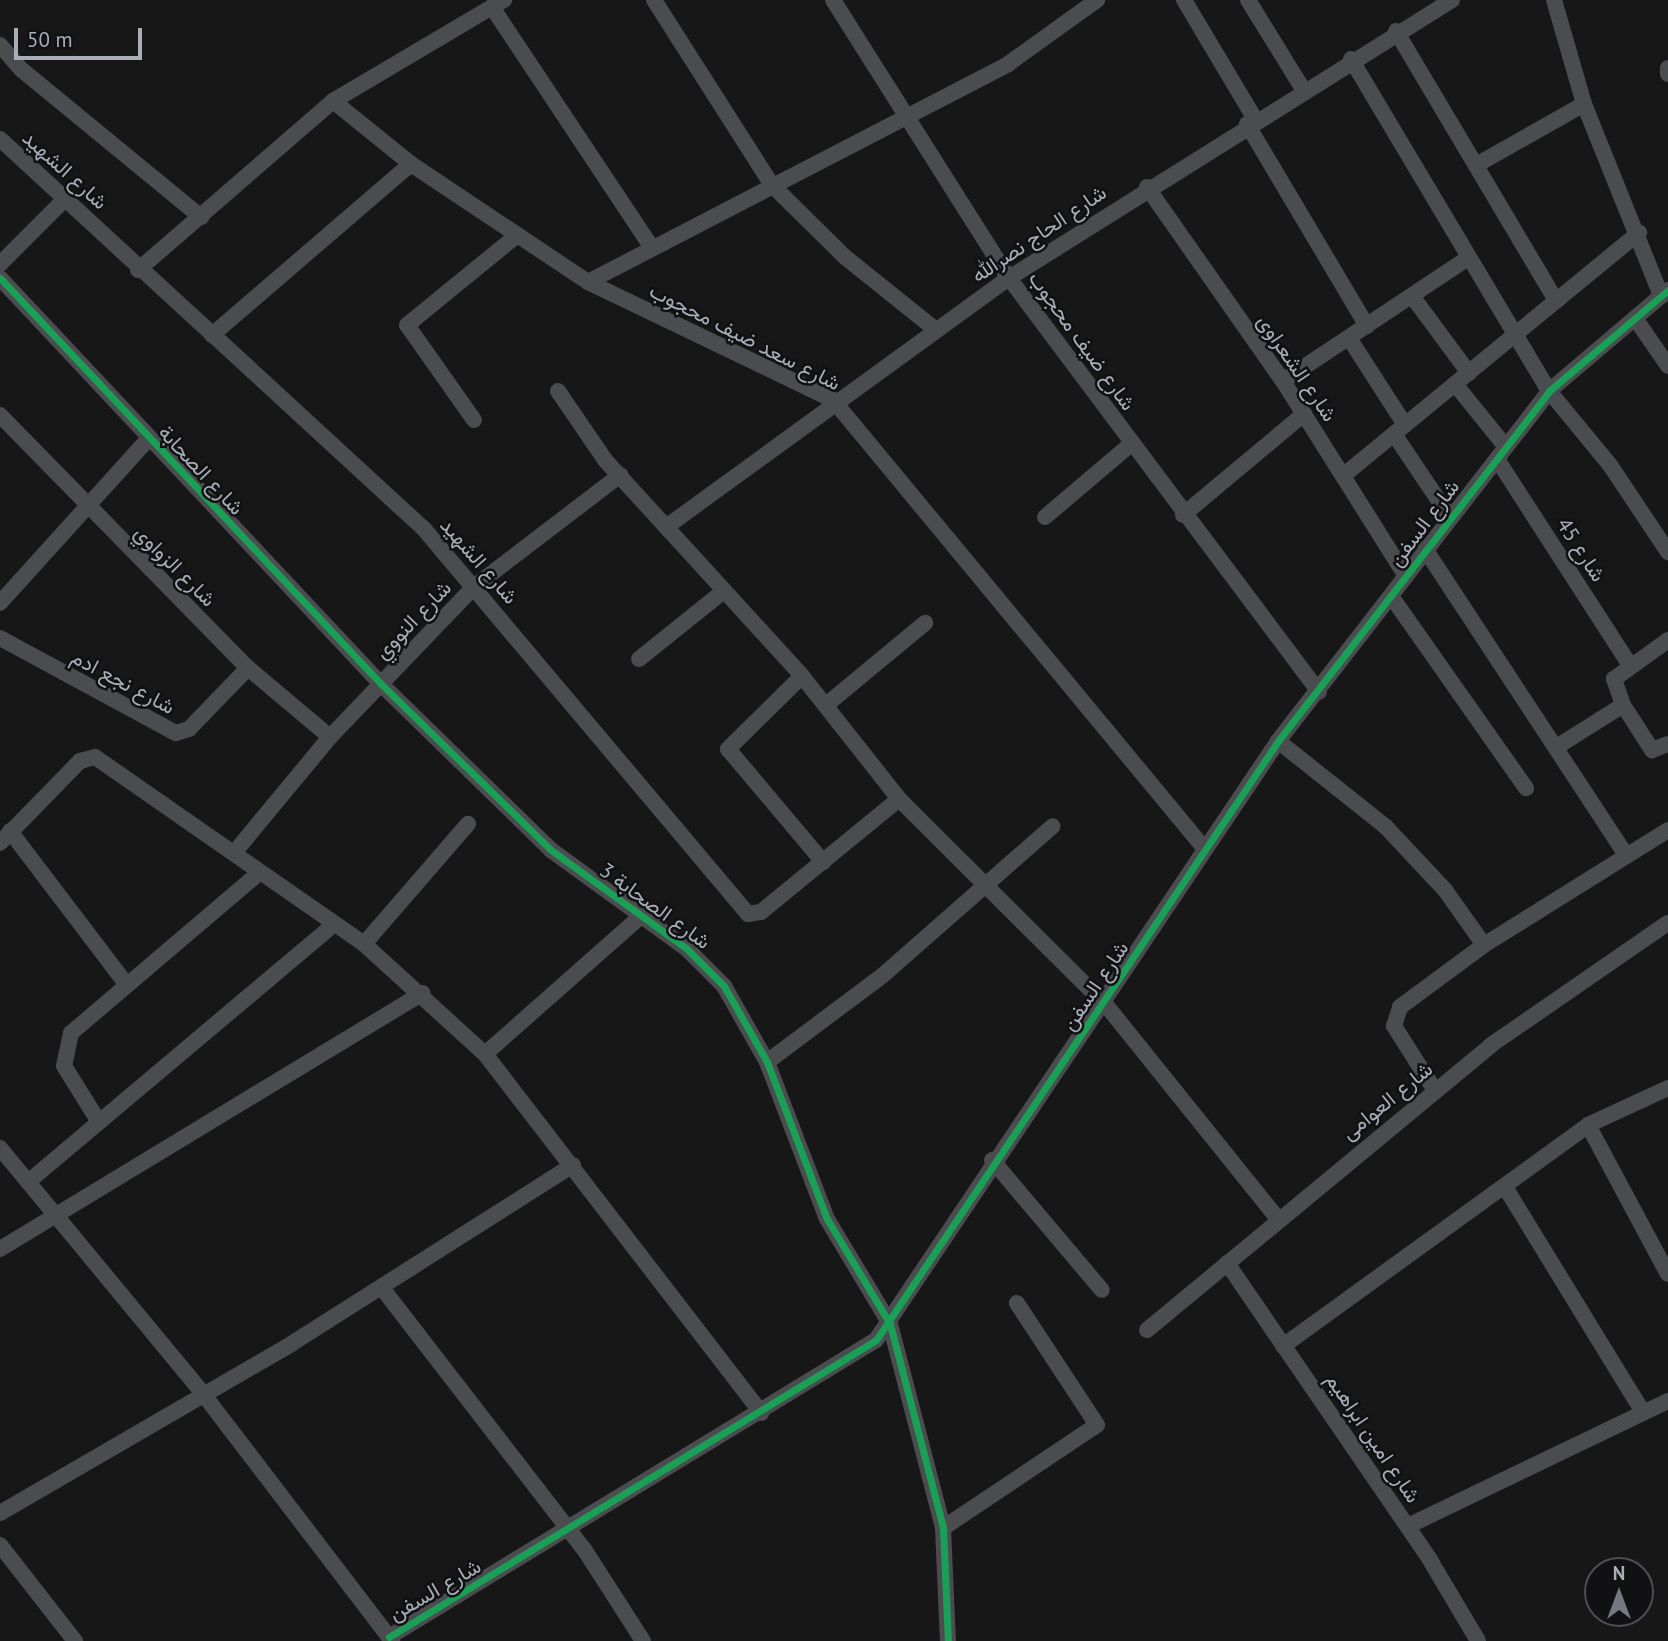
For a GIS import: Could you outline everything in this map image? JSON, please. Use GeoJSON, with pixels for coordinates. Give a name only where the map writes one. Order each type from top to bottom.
{"type":"FeatureCollection","features":[{"type":"Feature","properties":{"kind":"street"},"geometry":{"type":"LineString","coordinates":[[654,0],[772,185],[845,257],[934,329]]}},
{"type":"Feature","properties":{"kind":"street","name":"شارع ضيف محجوب"},"geometry":{"type":"LineString","coordinates":[[832,0],[1009,278],[1183,515],[1319,692]]}},
{"type":"Feature","properties":{"kind":"street"},"geometry":{"type":"LineString","coordinates":[[588,282],[650,245],[906,120],[1007,64],[1097,0]]}},
{"type":"Feature","properties":{"kind":"street"},"geometry":{"type":"LineString","coordinates":[[1184,0],[1367,326]]}},
{"type":"Feature","properties":{"kind":"street"},"geometry":{"type":"LineString","coordinates":[[1248,0],[1303,89]]}},
{"type":"Feature","properties":{"kind":"street","name":"شارع الحاج نصرالله"},"geometry":{"type":"LineString","coordinates":[[666,527],[833,400],[1009,278],[1147,187],[1396,31],[1420,7],[1452,0]]}},
{"type":"Feature","properties":{"kind":"street"},"geometry":{"type":"LineString","coordinates":[[1554,0],[1584,103],[1665,293]]}},
{"type":"Feature","properties":{"kind":"street"},"geometry":{"type":"LineString","coordinates":[[138,270],[333,101],[498,4],[650,245]]}},
{"type":"Feature","properties":{"kind":"street"},"geometry":{"type":"LineString","coordinates":[[1396,31],[1478,164],[1556,301]]}},
{"type":"Feature","properties":{"kind":"street"},"geometry":{"type":"LineString","coordinates":[[0,45],[22,70],[201,217]]}},
{"type":"Feature","properties":{"kind":"street"},"geometry":{"type":"LineString","coordinates":[[1351,59],[1468,258],[1517,333],[1549,391],[1610,465],[1668,552]]}},
{"type":"Feature","properties":{"kind":"street"},"geometry":{"type":"LineString","coordinates":[[1668,68],[1668,74]]}},
{"type":"Feature","properties":{"kind":"street","name":"شارع سعد ضيف محجوب"},"geometry":{"type":"LineString","coordinates":[[333,101],[411,164],[515,237],[588,282],[833,400],[1204,848]]}},
{"type":"Feature","properties":{"kind":"street"},"geometry":{"type":"LineString","coordinates":[[1478,164],[1584,103]]}},
{"type":"Feature","properties":{"kind":"street","name":"شارع الشهيد"},"geometry":{"type":"LineString","coordinates":[[0,139],[68,196],[138,270],[375,481],[475,586],[748,914],[761,912],[899,799]]}},
{"type":"Feature","properties":{"kind":"street"},"geometry":{"type":"LineString","coordinates":[[212,335],[411,164]]}},
{"type":"Feature","properties":{"kind":"street","name":"شارع الشعراوى"},"geometry":{"type":"LineString","coordinates":[[1147,187],[1283,381],[1406,576]]}},
{"type":"Feature","properties":{"kind":"street"},"geometry":{"type":"LineString","coordinates":[[0,264],[68,196]]}},
{"type":"Feature","properties":{"kind":"street"},"geometry":{"type":"LineString","coordinates":[[1344,475],[1639,233]]}},
{"type":"Feature","properties":{"kind":"street"},"geometry":{"type":"LineString","coordinates":[[474,420],[407,325],[515,237]]}},
{"type":"Feature","properties":{"kind":"street"},"geometry":{"type":"LineString","coordinates":[[1283,381],[1468,258]]}},
{"type":"Feature","properties":{"kind":"street","name":"شارع الصحابة"},"geometry":{"type":"LineString","coordinates":[[0,278],[148,439],[380,683]]}},
{"type":"Feature","properties":{"kind":"street","name":"شارع السفن"},"geometry":{"type":"LineString","coordinates":[[391,1639],[861,1353],[890,1324],[992,1160],[1107,1005],[1204,848],[1278,741],[1319,692],[1449,516],[1549,391],[1665,293]]}},
{"type":"Feature","properties":{"kind":"street"},"geometry":{"type":"LineString","coordinates":[[1412,296],[1469,373]]}},
{"type":"Feature","properties":{"kind":"street"},"geometry":{"type":"LineString","coordinates":[[1635,318],[1668,366]]}},
{"type":"Feature","properties":{"kind":"street"},"geometry":{"type":"LineString","coordinates":[[1349,338],[1449,516]]}},
{"type":"Feature","properties":{"kind":"street","name":"شارع 45"},"geometry":{"type":"LineString","coordinates":[[1455,384],[1502,453],[1630,665]]}},
{"type":"Feature","properties":{"kind":"street"},"geometry":{"type":"LineString","coordinates":[[558,391],[620,475],[802,676],[899,799],[990,886],[1084,989],[1107,1005],[1278,1219]]}},
{"type":"Feature","properties":{"kind":"street"},"geometry":{"type":"LineString","coordinates":[[1183,515],[1304,414]]}},
{"type":"Feature","properties":{"kind":"street","name":"شارع الزواوي"},"geometry":{"type":"LineString","coordinates":[[0,415],[89,510],[248,668],[330,737]]}},
{"type":"Feature","properties":{"kind":"street"},"geometry":{"type":"LineString","coordinates":[[0,603],[89,510],[148,439]]}},
{"type":"Feature","properties":{"kind":"street"},"geometry":{"type":"LineString","coordinates":[[1045,517],[1131,444]]}},
{"type":"Feature","properties":{"kind":"street","name":"شارع النووي"},"geometry":{"type":"LineString","coordinates":[[234,853],[330,737],[475,586],[620,475]]}},
{"type":"Feature","properties":{"kind":"street"},"geometry":{"type":"LineString","coordinates":[[1425,549],[1558,746],[1625,853]]}},
{"type":"Feature","properties":{"kind":"street"},"geometry":{"type":"LineString","coordinates":[[639,659],[724,591]]}},
{"type":"Feature","properties":{"kind":"street"},"geometry":{"type":"LineString","coordinates":[[1391,596],[1526,788]]}},
{"type":"Feature","properties":{"kind":"street"},"geometry":{"type":"LineString","coordinates":[[826,705],[925,623]]}},
{"type":"Feature","properties":{"kind":"street","name":"شارع نجع ادم"},"geometry":{"type":"LineString","coordinates":[[0,638],[176,733],[189,729],[248,668]]}},
{"type":"Feature","properties":{"kind":"street"},"geometry":{"type":"LineString","coordinates":[[1668,640],[1630,665],[1612,685],[1650,748],[1668,744]]}},
{"type":"Feature","properties":{"kind":"street"},"geometry":{"type":"LineString","coordinates":[[802,676],[728,748],[824,862]]}},
{"type":"Feature","properties":{"kind":"street","name":"شارع الصحابة 3"},"geometry":{"type":"LineString","coordinates":[[380,683],[551,850],[705,964],[767,1062],[822,1207],[890,1324],[943,1528],[948,1641]]}},
{"type":"Feature","properties":{"kind":"street"},"geometry":{"type":"LineString","coordinates":[[1558,746],[1623,705]]}},
{"type":"Feature","properties":{"kind":"street"},"geometry":{"type":"LineString","coordinates":[[1278,741],[1385,826],[1446,890],[1485,945]]}},
{"type":"Feature","properties":{"kind":"street"},"geometry":{"type":"LineString","coordinates":[[126,984],[5,837],[80,761],[95,757],[333,925],[365,944],[423,993],[485,1054],[573,1165],[761,1413]]}},
{"type":"Feature","properties":{"kind":"street"},"geometry":{"type":"LineString","coordinates":[[365,944],[468,824]]}},
{"type":"Feature","properties":{"kind":"street"},"geometry":{"type":"LineString","coordinates":[[767,1062],[990,886],[1053,826]]}},
{"type":"Feature","properties":{"kind":"street"},"geometry":{"type":"LineString","coordinates":[[1434,1089],[1394,1019],[1400,1007],[1485,945],[1625,853],[1668,830]]}},
{"type":"Feature","properties":{"kind":"street"},"geometry":{"type":"LineString","coordinates":[[99,1122],[64,1066],[63,1050],[71,1033],[259,873]]}},
{"type":"Feature","properties":{"kind":"street"},"geometry":{"type":"LineString","coordinates":[[485,1054],[641,916]]}},
{"type":"Feature","properties":{"kind":"street","name":"شارع العوامى"},"geometry":{"type":"LineString","coordinates":[[1147,1330],[1434,1089],[1550,999],[1668,923]]}},
{"type":"Feature","properties":{"kind":"street"},"geometry":{"type":"LineString","coordinates":[[28,1182],[333,925]]}},
{"type":"Feature","properties":{"kind":"street"},"geometry":{"type":"LineString","coordinates":[[0,1249],[423,993]]}},
{"type":"Feature","properties":{"kind":"street"},"geometry":{"type":"LineString","coordinates":[[1283,1346],[1588,1125],[1668,1088]]}},
{"type":"Feature","properties":{"kind":"street"},"geometry":{"type":"LineString","coordinates":[[1588,1125],[1668,1274]]}},
{"type":"Feature","properties":{"kind":"street"},"geometry":{"type":"LineString","coordinates":[[0,1148],[204,1395],[391,1639]]}},
{"type":"Feature","properties":{"kind":"street"},"geometry":{"type":"LineString","coordinates":[[992,1160],[1102,1290]]}},
{"type":"Feature","properties":{"kind":"street"},"geometry":{"type":"LineString","coordinates":[[0,1513],[382,1288],[573,1165]]}},
{"type":"Feature","properties":{"kind":"street"},"geometry":{"type":"LineString","coordinates":[[1505,1187],[1643,1412]]}},
{"type":"Feature","properties":{"kind":"street","name":"شارع امين ابراهيم"},"geometry":{"type":"LineString","coordinates":[[1227,1264],[1408,1526],[1478,1641]]}},
{"type":"Feature","properties":{"kind":"street"},"geometry":{"type":"LineString","coordinates":[[382,1288],[570,1532],[642,1640]]}},
{"type":"Feature","properties":{"kind":"street"},"geometry":{"type":"LineString","coordinates":[[943,1528],[1097,1425],[1017,1303]]}},
{"type":"Feature","properties":{"kind":"street"},"geometry":{"type":"LineString","coordinates":[[1408,1526],[1668,1401]]}},
{"type":"Feature","properties":{"kind":"street"},"geometry":{"type":"LineString","coordinates":[[0,1545],[75,1641]]}},
{"type":"Feature","properties":{"kind":"cycle path"},"geometry":{"type":"LineString","coordinates":[[0,278],[380,683],[551,850],[686,948],[724,986],[767,1062],[827,1219],[890,1324],[943,1528],[948,1641]]}},
{"type":"Feature","properties":{"kind":"cycle path"},"geometry":{"type":"LineString","coordinates":[[389,1637],[876,1340],[1278,741],[1549,391],[1668,290]]}}]}
